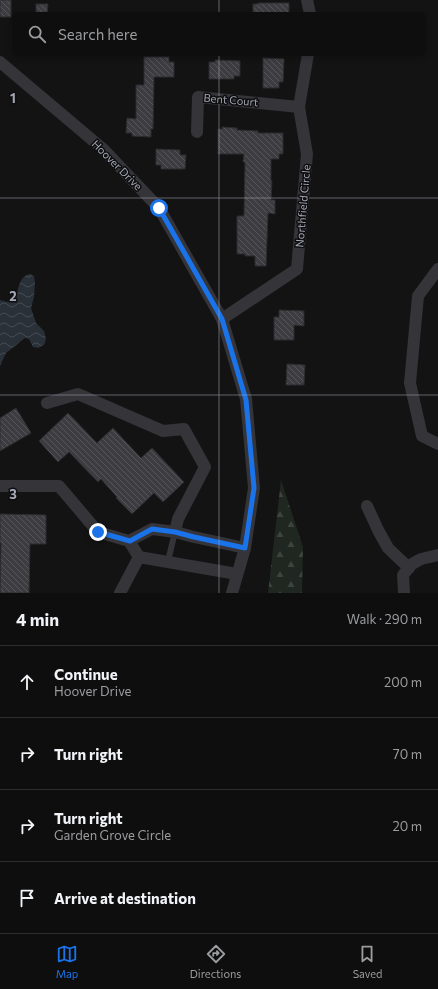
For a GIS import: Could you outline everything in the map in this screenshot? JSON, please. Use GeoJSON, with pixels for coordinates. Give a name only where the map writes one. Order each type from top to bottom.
{"type":"FeatureCollection","features":[{"type":"Feature","properties":{"kind":"street"},"geometry":{"type":"LineString","coordinates":[[307,0],[310,12]]}},
{"type":"Feature","properties":{"kind":"street","name":"Northfield Circle"},"geometry":{"type":"LineString","coordinates":[[222,319],[297,269],[307,154],[299,107],[308,56]]}},
{"type":"Feature","properties":{"kind":"street","name":"Hoover Drive"},"geometry":{"type":"LineString","coordinates":[[0,62],[103,149],[159,208],[222,319],[246,400],[254,488],[245,548],[232,593]]}},
{"type":"Feature","properties":{"kind":"street","name":"Bent Court"},"geometry":{"type":"LineString","coordinates":[[197,132],[198,97],[299,107]]}},
{"type":"Feature","properties":{"kind":"street"},"geometry":{"type":"LineString","coordinates":[[438,269],[418,296],[410,383],[422,436],[438,444]]}},
{"type":"Feature","properties":{"kind":"street"},"geometry":{"type":"LineString","coordinates":[[47,403],[78,394],[163,431],[184,429],[205,466],[178,519],[175,532]]}},
{"type":"Feature","properties":{"kind":"street"},"geometry":{"type":"LineString","coordinates":[[0,486],[59,486],[98,532],[130,541],[139,556],[237,574]]}},
{"type":"Feature","properties":{"kind":"street"},"geometry":{"type":"LineString","coordinates":[[367,506],[388,548],[409,568]]}},
{"type":"Feature","properties":{"kind":"street"},"geometry":{"type":"LineString","coordinates":[[130,541],[152,529],[175,532],[245,548]]}},
{"type":"Feature","properties":{"kind":"street"},"geometry":{"type":"LineString","coordinates":[[404,593],[404,574],[412,564],[421,559],[438,555]]}},
{"type":"Feature","properties":{"kind":"street"},"geometry":{"type":"LineString","coordinates":[[120,593],[139,556]]}},
{"type":"Feature","properties":{"kind":"lane"},"geometry":{"type":"LineString","coordinates":[[168,561],[175,532]]}},
{"type":"Feature","properties":{"kind":"green space"},"geometry":{"type":"Polygon","coordinates":[[[281,480],[303,547],[302,593],[268,593],[281,480]]]}},
{"type":"Feature","properties":{"kind":"water"},"geometry":{"type":"Polygon","coordinates":[[[30,274],[34,276],[35,283],[34,297],[31,308],[36,323],[44,331],[46,339],[44,345],[38,348],[33,347],[29,339],[25,338],[6,353],[0,366],[0,300],[7,302],[16,297],[22,280],[26,275],[30,274]]]}},
{"type":"Feature","properties":{"kind":"building"},"geometry":{"type":"Polygon","coordinates":[[[0,0],[11,0],[11,17],[0,17],[0,0]]]}},
{"type":"Feature","properties":{"kind":"building"},"geometry":{"type":"Polygon","coordinates":[[[289,3],[289,12],[253,12],[253,4],[289,3]]]}},
{"type":"Feature","properties":{"kind":"building"},"geometry":{"type":"Polygon","coordinates":[[[36,4],[48,4],[47,12],[36,12],[36,4]]]}},
{"type":"Feature","properties":{"kind":"building"},"geometry":{"type":"Polygon","coordinates":[[[144,57],[169,57],[169,62],[174,62],[174,77],[154,77],[153,129],[151,129],[151,137],[132,136],[132,133],[126,133],[127,118],[136,119],[136,85],[144,85],[144,57]]]}},
{"type":"Feature","properties":{"kind":"building"},"geometry":{"type":"Polygon","coordinates":[[[263,58],[284,59],[283,82],[279,82],[279,88],[263,88],[263,58]]]}},
{"type":"Feature","properties":{"kind":"building"},"geometry":{"type":"Polygon","coordinates":[[[215,60],[240,61],[240,76],[234,76],[234,79],[209,79],[209,62],[215,62],[215,60]]]}},
{"type":"Feature","properties":{"kind":"building"},"geometry":{"type":"Polygon","coordinates":[[[222,127],[237,128],[237,130],[258,131],[258,133],[283,133],[283,154],[279,154],[279,159],[271,159],[271,200],[275,200],[275,214],[268,213],[266,266],[255,266],[255,256],[237,254],[237,216],[244,216],[245,162],[243,162],[244,154],[218,154],[218,129],[222,129],[222,127]]]}},
{"type":"Feature","properties":{"kind":"building"},"geometry":{"type":"Polygon","coordinates":[[[156,149],[180,150],[180,155],[186,155],[185,169],[161,169],[161,165],[156,165],[156,149]]]}},
{"type":"Feature","properties":{"kind":"building"},"geometry":{"type":"Polygon","coordinates":[[[279,310],[304,311],[304,326],[294,325],[294,340],[274,340],[274,317],[279,317],[279,310]]]}},
{"type":"Feature","properties":{"kind":"building"},"geometry":{"type":"Polygon","coordinates":[[[287,364],[305,365],[304,385],[286,385],[287,364]]]}},
{"type":"Feature","properties":{"kind":"building"},"geometry":{"type":"Polygon","coordinates":[[[16,408],[31,433],[0,451],[0,418],[16,408]]]}},
{"type":"Feature","properties":{"kind":"building"},"geometry":{"type":"Polygon","coordinates":[[[68,413],[97,443],[113,428],[141,458],[152,448],[184,482],[163,502],[154,493],[132,514],[116,498],[117,497],[101,479],[98,482],[69,452],[58,462],[39,441],[68,413]]]}},
{"type":"Feature","properties":{"kind":"building"},"geometry":{"type":"Polygon","coordinates":[[[0,514],[46,515],[46,544],[30,544],[29,593],[0,593],[0,514]]]}},
{"type":"Feature","properties":{"kind":"route"},"geometry":{"type":"LineString","coordinates":[[98,532],[130,541],[152,529],[175,532],[245,548],[254,488],[246,400],[222,319],[159,208]]}}]}
